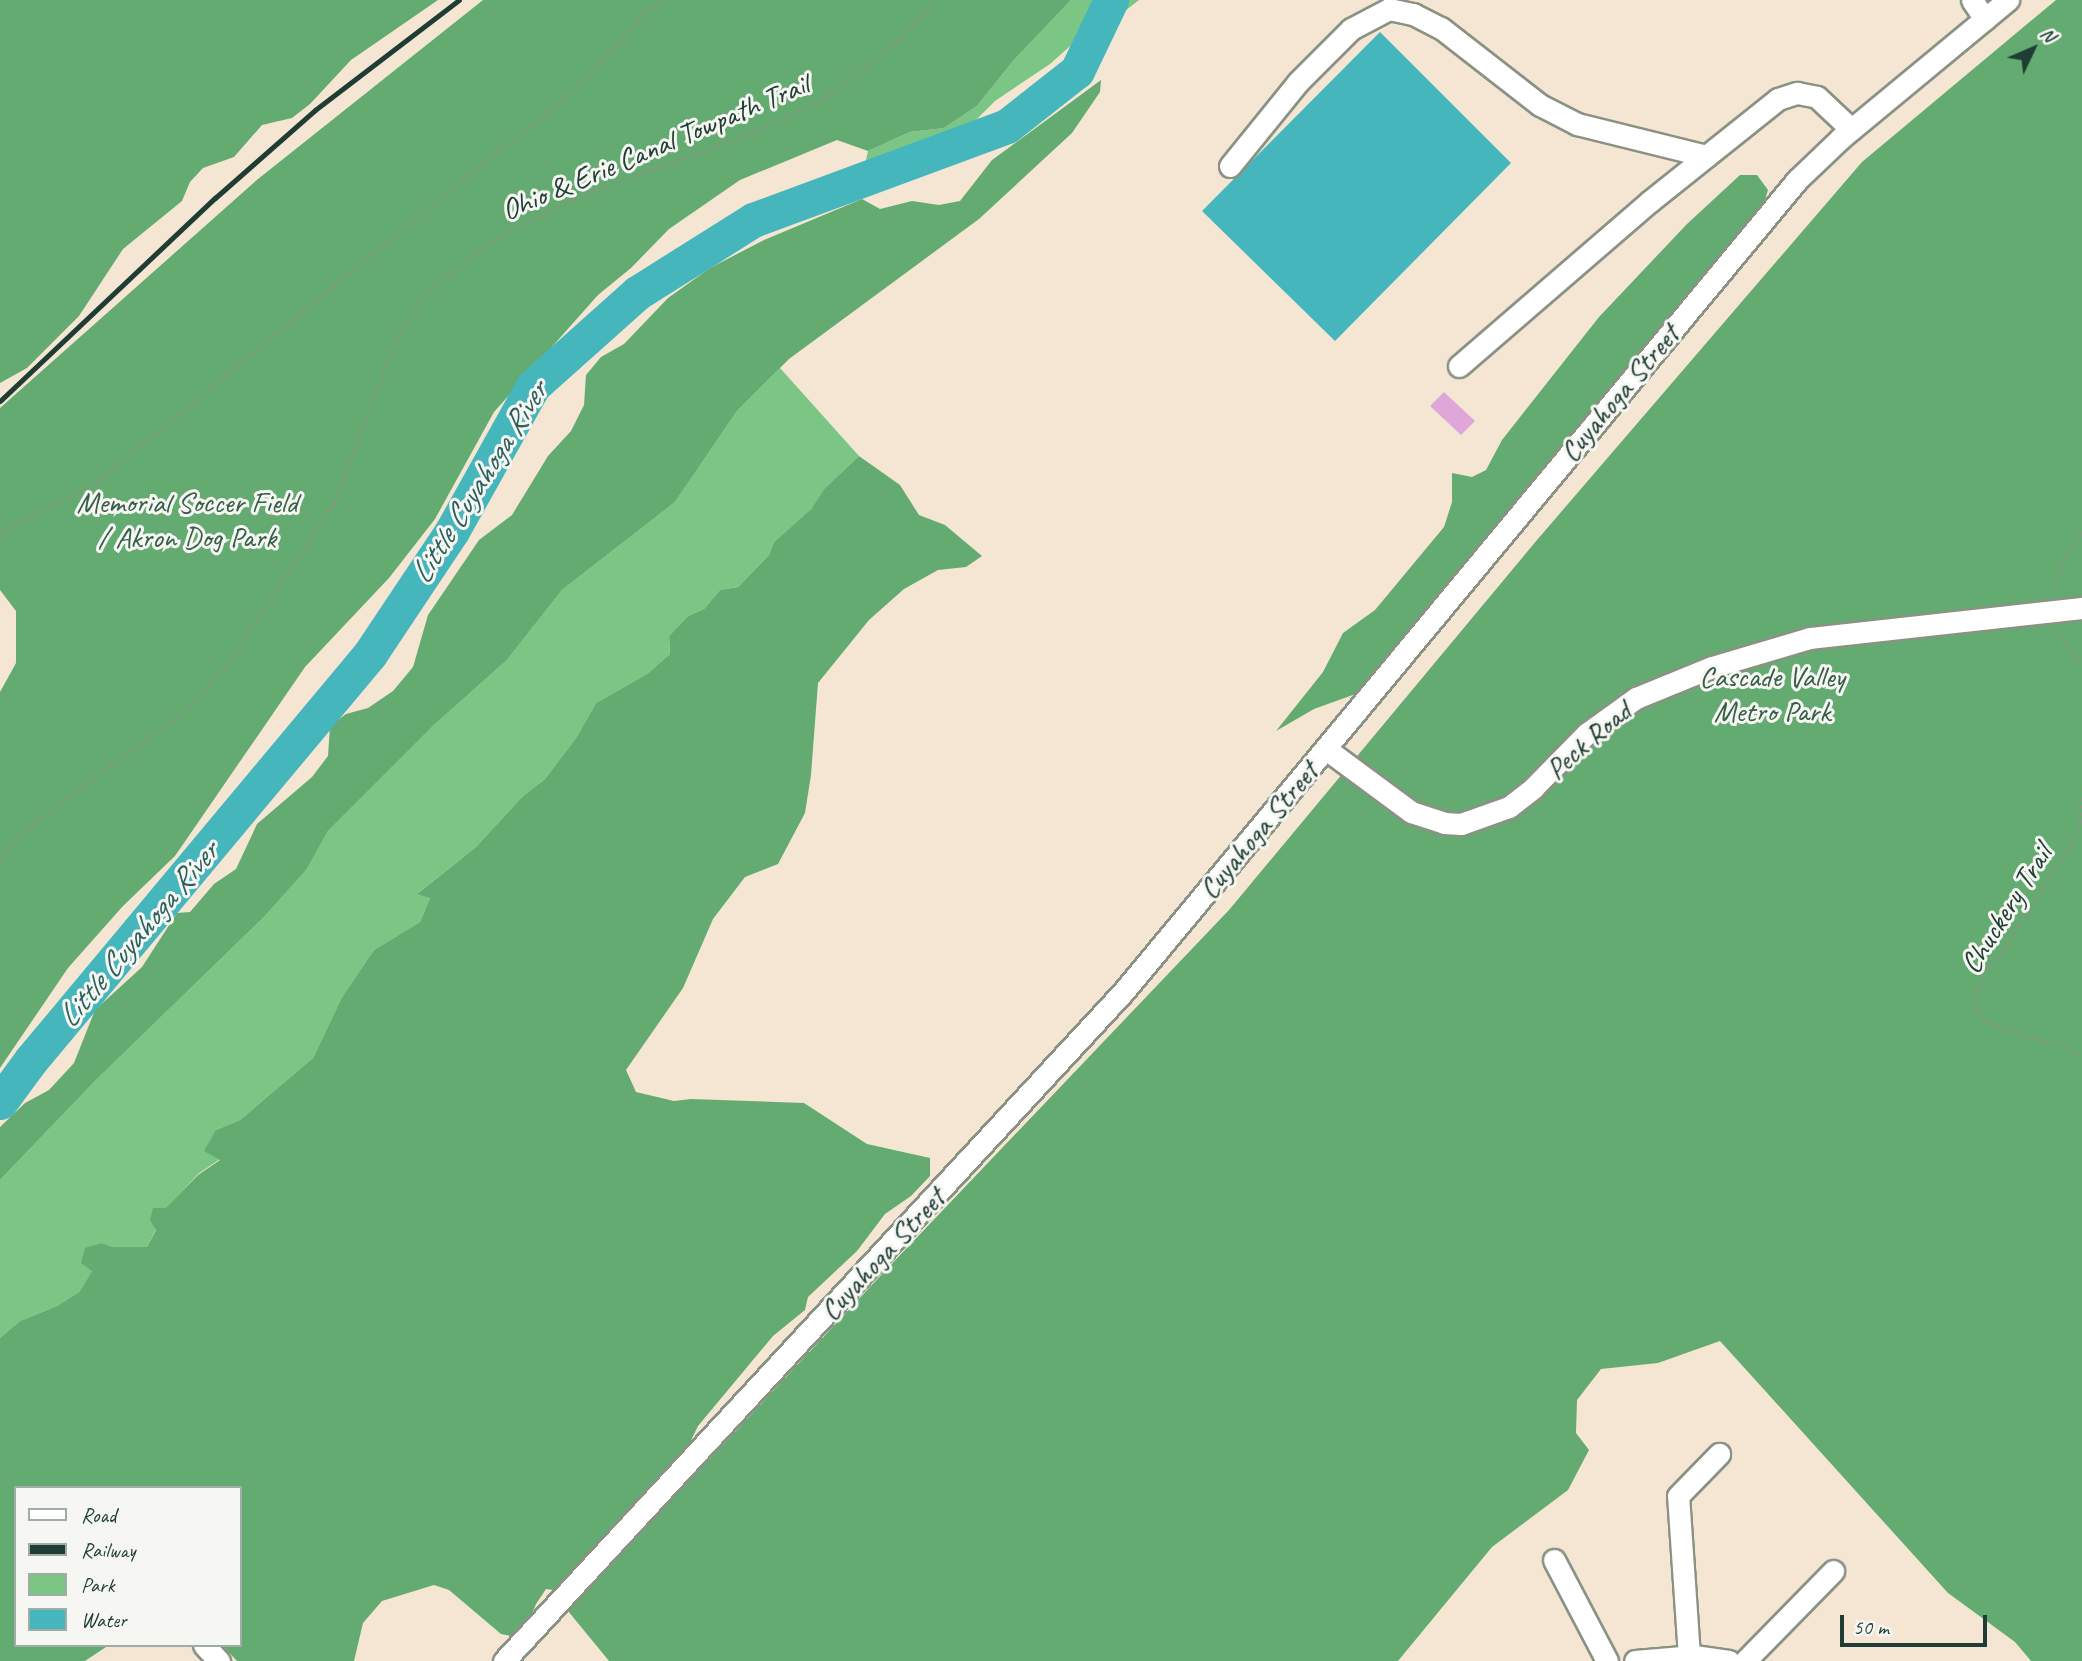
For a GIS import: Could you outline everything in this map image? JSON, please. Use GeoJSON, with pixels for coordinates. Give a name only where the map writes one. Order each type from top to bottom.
{"type":"FeatureCollection","features":[{"type":"Feature","properties":{"kind":"street"},"geometry":{"type":"LineString","coordinates":[[1972,0],[1985,19]]}},
{"type":"Feature","properties":{"kind":"street","name":"Cuyahoga Street"},"geometry":{"type":"LineString","coordinates":[[504,1661],[1053,1071],[1133,981],[1756,226],[1797,180],[1851,129],[2008,0]]}},
{"type":"Feature","properties":{"kind":"street"},"geometry":{"type":"LineString","coordinates":[[1230,166],[1298,82],[1351,29],[1388,9],[1413,14],[1441,29],[1540,106],[1577,124],[1706,156]]}},
{"type":"Feature","properties":{"kind":"street"},"geometry":{"type":"LineString","coordinates":[[1459,366],[1706,156],[1778,99],[1797,93],[1817,97],[1851,129]]}},
{"type":"Feature","properties":{"kind":"street","name":"Peck Road"},"geometry":{"type":"LineString","coordinates":[[1326,749],[1411,813],[1444,823],[1461,824],[1508,807],[1533,788],[1587,734],[1636,698],[1712,667],[1810,638],[2082,608]]}},
{"type":"Feature","properties":{"kind":"street"},"geometry":{"type":"LineString","coordinates":[[1689,1656],[1678,1496],[1719,1454]]}},
{"type":"Feature","properties":{"kind":"street"},"geometry":{"type":"LineString","coordinates":[[1554,1560],[1607,1661]]}},
{"type":"Feature","properties":{"kind":"street"},"geometry":{"type":"LineString","coordinates":[[1745,1661],[1833,1572]]}},
{"type":"Feature","properties":{"kind":"street"},"geometry":{"type":"LineString","coordinates":[[206,1647],[219,1661]]}},
{"type":"Feature","properties":{"kind":"street"},"geometry":{"type":"LineString","coordinates":[[1635,1661],[1689,1656],[1719,1660]]}},
{"type":"Feature","properties":{"kind":"path"},"geometry":{"type":"LineString","coordinates":[[0,534],[90,487],[581,84],[648,10],[665,0]]}},
{"type":"Feature","properties":{"kind":"path","name":"Ohio & Erie Canal Towpath Trail"},"geometry":{"type":"LineString","coordinates":[[0,860],[11,845],[48,811],[190,708],[225,669],[334,504],[396,341],[423,299],[442,280],[496,239],[573,199],[753,133],[825,98],[898,42],[937,0]]}},
{"type":"Feature","properties":{"kind":"path","name":"Chuckery Trail"},"geometry":{"type":"LineString","coordinates":[[2082,799],[2080,822],[2072,844],[2002,953],[1987,970],[1978,990],[1977,1009],[1985,1022],[2082,1054]]}},
{"type":"Feature","properties":{"kind":"green space"},"geometry":{"type":"Polygon","coordinates":[[[0,0],[438,0],[351,60],[310,104],[292,118],[262,125],[234,157],[203,168],[190,182],[182,201],[123,249],[79,316],[27,368],[0,383],[0,0]]]}},
{"type":"Feature","properties":{"kind":"green space","name":"Memorial Soccer Field / Akron Dog Park"},"geometry":{"type":"Polygon","coordinates":[[[483,0],[1071,0],[1013,61],[977,106],[944,128],[910,132],[868,151],[837,140],[740,180],[669,229],[631,268],[598,295],[494,412],[435,519],[389,578],[305,667],[175,856],[123,906],[68,968],[0,1068],[0,692],[16,663],[16,611],[0,590],[0,408],[258,179],[483,0]]]}},
{"type":"Feature","properties":{"kind":"green space"},"geometry":{"type":"Polygon","coordinates":[[[1071,0],[1139,0],[1121,14],[1087,31],[1050,64],[995,101],[964,132],[916,153],[864,169],[868,151],[910,132],[944,128],[977,106],[1013,61],[1071,0]]]}},
{"type":"Feature","properties":{"kind":"green space","name":"Cascade Valley Metro Park"},"geometry":{"type":"Polygon","coordinates":[[[2056,0],[2082,0],[2082,1661],[2031,1661],[2015,1642],[1948,1593],[1720,1341],[1658,1363],[1601,1369],[1577,1400],[1576,1433],[1589,1450],[1568,1490],[1492,1547],[1398,1661],[609,1661],[568,1611],[883,1273],[1229,910],[1537,540],[1862,162],[2056,0]]]}},
{"type":"Feature","properties":{"kind":"green space"},"geometry":{"type":"Polygon","coordinates":[[[1101,80],[1100,92],[1072,133],[979,219],[789,359],[737,411],[675,502],[562,590],[507,660],[434,725],[328,831],[307,869],[265,916],[96,1080],[0,1180],[0,1127],[25,1103],[49,1090],[74,1063],[95,1010],[142,967],[177,913],[190,912],[214,884],[236,869],[257,824],[312,777],[328,756],[330,726],[346,714],[368,708],[393,691],[413,667],[428,615],[479,540],[512,515],[548,456],[571,431],[584,405],[586,375],[601,357],[624,344],[668,298],[710,268],[764,240],[862,199],[880,209],[912,201],[939,205],[960,201],[992,160],[1101,80]]]}},
{"type":"Feature","properties":{"kind":"green space"},"geometry":{"type":"Polygon","coordinates":[[[1740,175],[1757,175],[1768,190],[1757,226],[1375,687],[1314,709],[1276,731],[1323,672],[1343,633],[1375,610],[1444,527],[1452,502],[1452,473],[1472,477],[1486,470],[1502,440],[1599,317],[1687,224],[1740,175]]]}},
{"type":"Feature","properties":{"kind":"green space"},"geometry":{"type":"Polygon","coordinates":[[[780,368],[859,456],[824,489],[811,509],[774,542],[769,555],[738,587],[720,590],[704,609],[688,616],[669,636],[670,654],[647,674],[596,703],[576,738],[545,779],[523,796],[476,847],[418,893],[430,898],[420,922],[374,950],[342,997],[313,1058],[240,1120],[216,1130],[220,1159],[198,1174],[166,1209],[147,1247],[113,1247],[102,1243],[92,1271],[79,1292],[57,1306],[20,1321],[0,1338],[0,1180],[96,1080],[265,916],[307,869],[328,831],[434,725],[507,660],[562,590],[675,502],[737,411],[780,368]]]}},
{"type":"Feature","properties":{"kind":"green space"},"geometry":{"type":"Polygon","coordinates":[[[859,456],[900,485],[919,515],[945,525],[982,556],[966,567],[938,570],[904,589],[869,620],[818,683],[811,775],[805,813],[778,864],[745,877],[713,919],[683,988],[626,1070],[636,1092],[674,1101],[691,1099],[804,1103],[867,1144],[930,1158],[930,1176],[911,1196],[885,1214],[857,1251],[808,1297],[805,1310],[773,1336],[698,1426],[685,1453],[625,1512],[560,1591],[546,1589],[526,1628],[516,1637],[501,1634],[449,1590],[434,1585],[382,1601],[363,1623],[354,1661],[237,1661],[224,1647],[242,1647],[242,1486],[14,1486],[14,1647],[106,1647],[85,1661],[0,1661],[0,1338],[20,1321],[57,1306],[79,1292],[92,1271],[81,1263],[85,1248],[102,1243],[113,1247],[147,1247],[156,1230],[150,1220],[153,1208],[166,1208],[198,1175],[220,1160],[204,1151],[216,1130],[240,1120],[313,1058],[342,997],[374,950],[420,922],[430,898],[417,894],[476,847],[523,796],[545,779],[576,738],[596,703],[647,674],[670,654],[669,636],[688,616],[704,609],[720,590],[738,587],[769,555],[774,542],[811,509],[824,489],[859,456]]]}},
{"type":"Feature","properties":{"kind":"water"},"geometry":{"type":"Polygon","coordinates":[[[1380,32],[1511,163],[1335,341],[1202,211],[1380,32]]]}},
{"type":"Feature","properties":{"kind":"building"},"geometry":{"type":"Polygon","coordinates":[[[1444,392],[1475,421],[1461,435],[1430,406],[1444,392]]]}},
{"type":"Feature","properties":{"kind":"waterway","name":"Little Cuyahoga River"},"geometry":{"type":"LineString","coordinates":[[0,1102],[31,1060],[370,654],[452,531],[533,386],[637,293],[753,220],[1007,126],[1077,71],[1111,0]]}},
{"type":"Feature","properties":{"kind":"railway"},"geometry":{"type":"LineString","coordinates":[[0,401],[215,198],[315,110],[459,0]]}}]}
